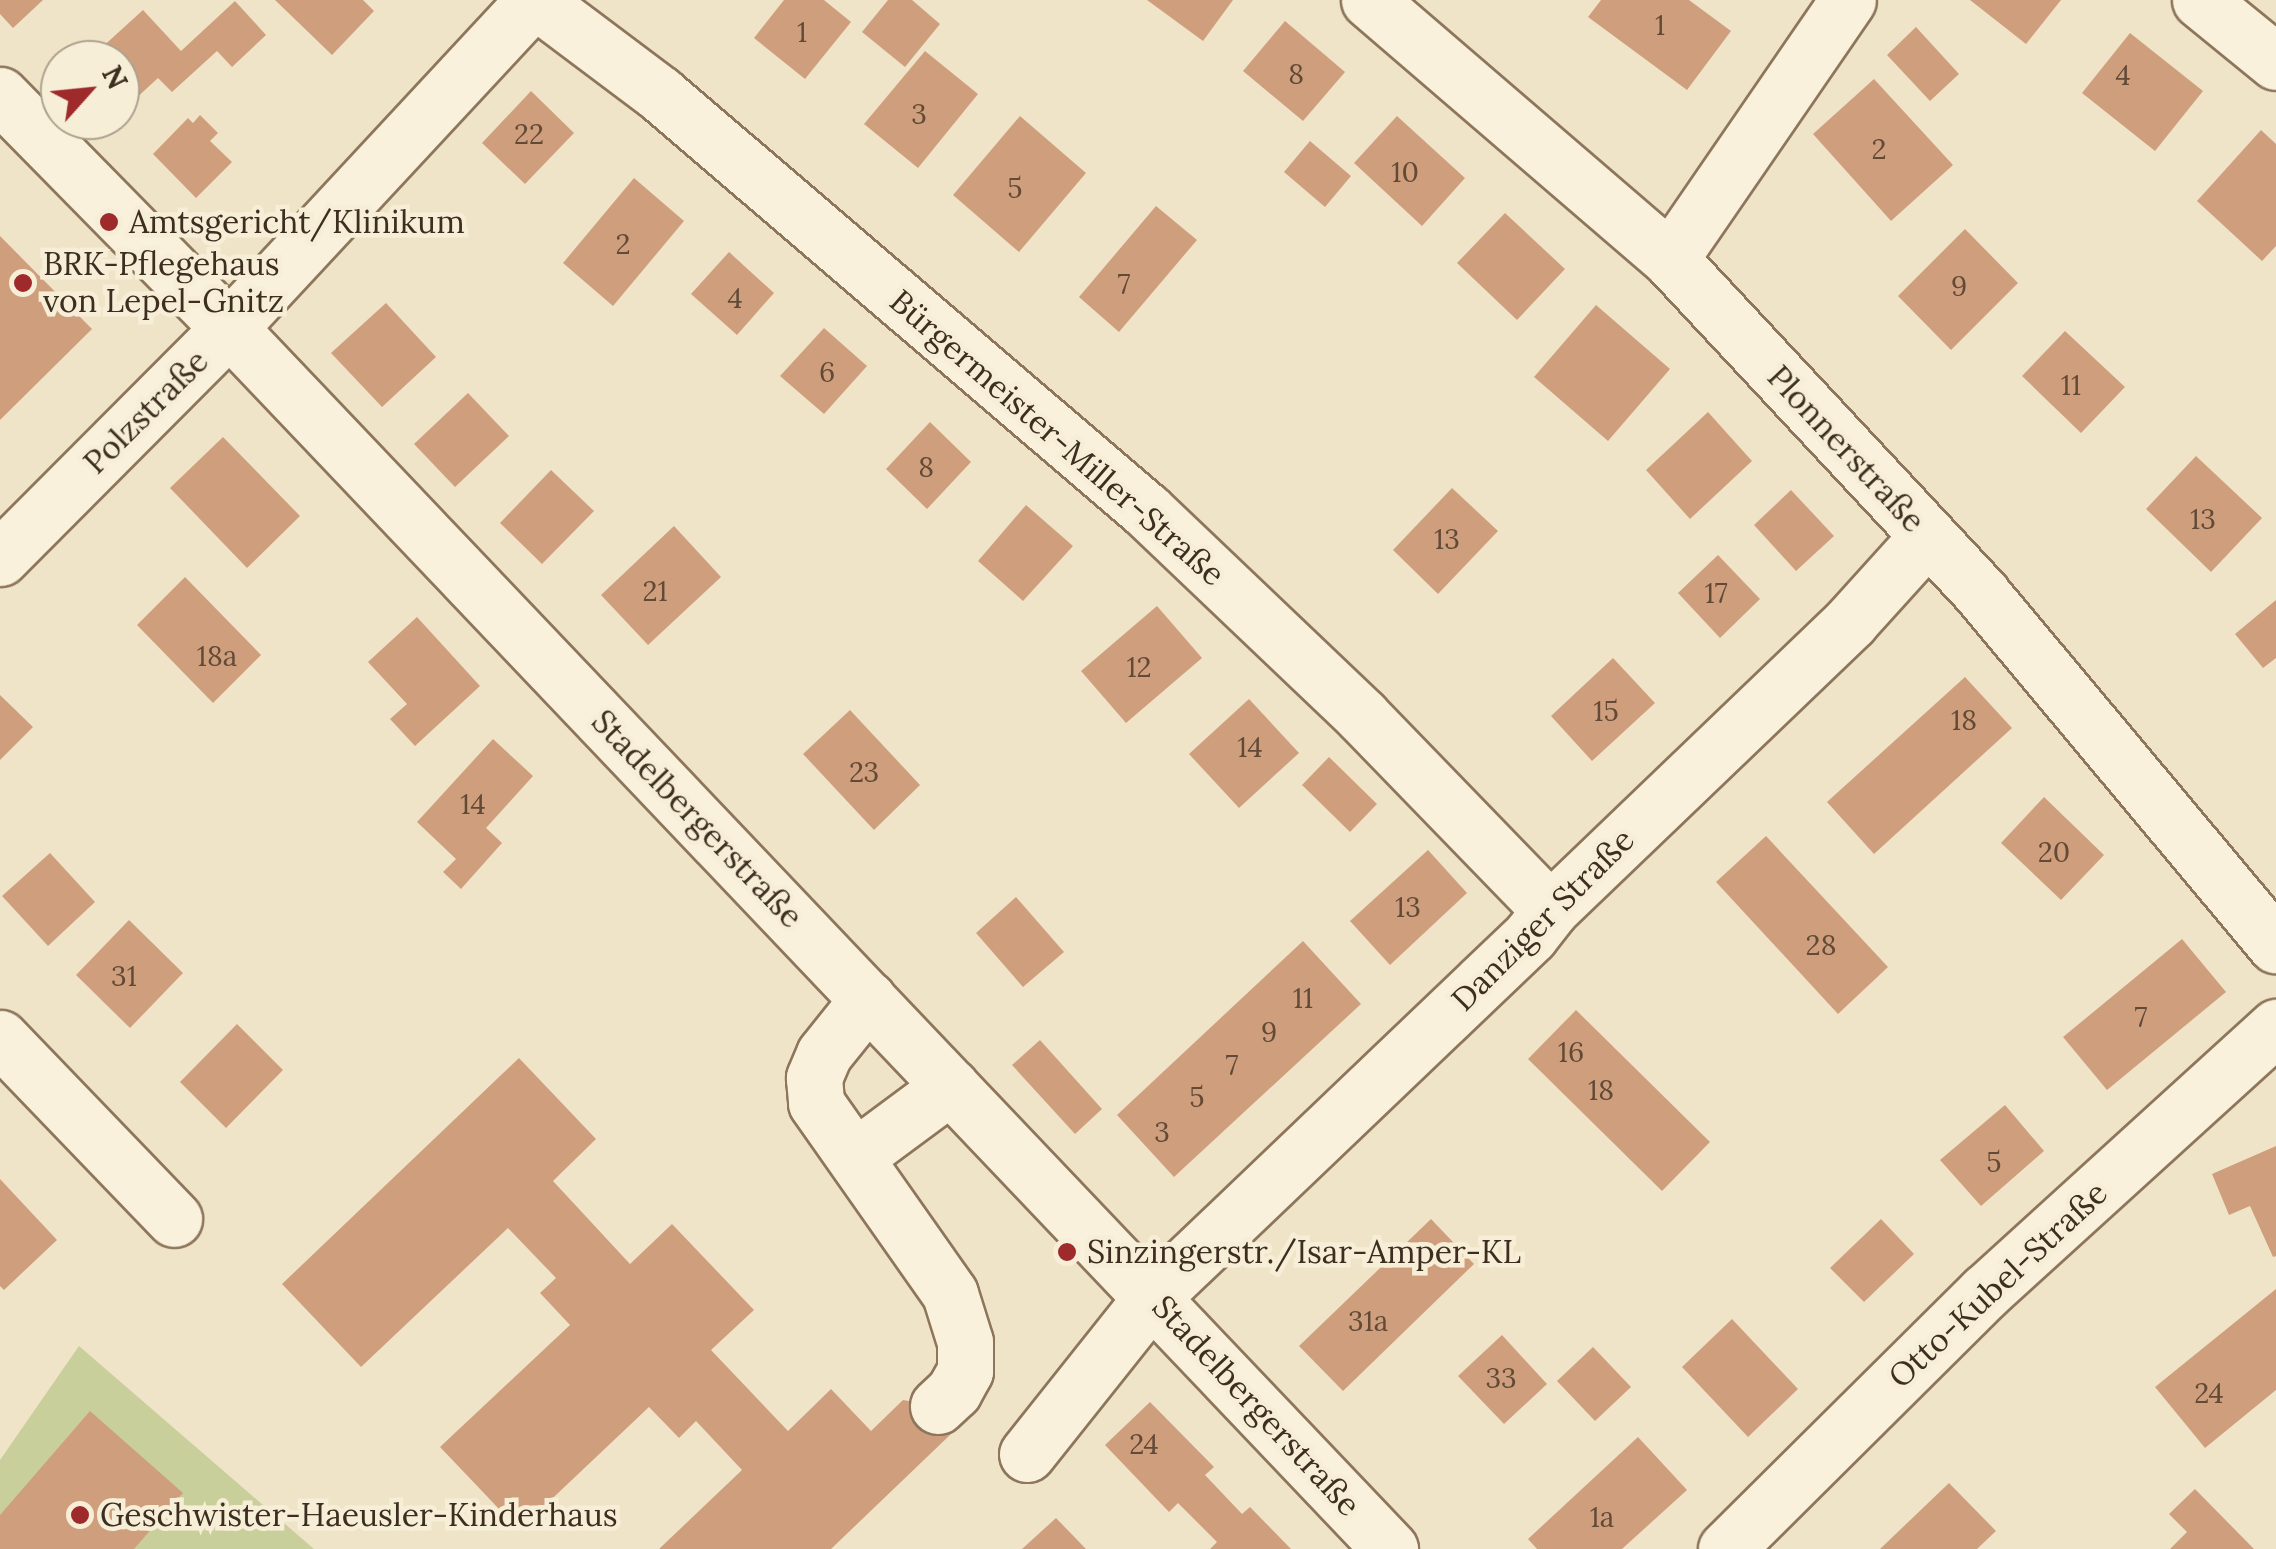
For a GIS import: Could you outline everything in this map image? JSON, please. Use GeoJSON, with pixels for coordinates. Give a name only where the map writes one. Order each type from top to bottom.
{"type":"FeatureCollection","features":[{"type":"Feature","properties":{"kind":"street","name":"Polzstraße"},"geometry":{"type":"LineString","coordinates":[[0,558],[230,328],[534,0]]}},
{"type":"Feature","properties":{"kind":"street","name":"Bürgermeister-Miller-Straße"},"geometry":{"type":"LineString","coordinates":[[534,0],[660,94],[1147,512],[1362,716],[1550,910]]}},
{"type":"Feature","properties":{"kind":"street","name":"Plonnerstraße"},"geometry":{"type":"LineString","coordinates":[[1369,0],[1670,259],[1982,594],[2276,946]]}},
{"type":"Feature","properties":{"kind":"street"},"geometry":{"type":"LineString","coordinates":[[1670,259],[1848,0]]}},
{"type":"Feature","properties":{"kind":"street"},"geometry":{"type":"LineString","coordinates":[[2200,0],[2276,62]]}},
{"type":"Feature","properties":{"kind":"street","name":"Stadelbergerstraße"},"geometry":{"type":"LineString","coordinates":[[0,95],[230,328],[1390,1549]]}},
{"type":"Feature","properties":{"kind":"street","name":"Danziger Straße"},"geometry":{"type":"LineString","coordinates":[[1027,1454],[1152,1296],[1530,936],[1550,910],[1851,621],[1927,537]]}},
{"type":"Feature","properties":{"kind":"street"},"geometry":{"type":"LineString","coordinates":[[868,999],[824,1054],[814,1078],[816,1103],[950,1294],[965,1342],[965,1371],[954,1391],[938,1406]]}},
{"type":"Feature","properties":{"kind":"street","name":"Otto-Kubel-Straße"},"geometry":{"type":"LineString","coordinates":[[1726,1549],[1985,1292],[2276,1027]]}},
{"type":"Feature","properties":{"kind":"street"},"geometry":{"type":"LineString","coordinates":[[0,1038],[174,1220]]}},
{"type":"Feature","properties":{"kind":"street"},"geometry":{"type":"LineString","coordinates":[[855,1157],[951,1086]]}},
{"type":"Feature","properties":{"kind":"green space"},"geometry":{"type":"Polygon","coordinates":[[[79,1346],[314,1549],[0,1549],[0,1460],[79,1346]]]}},
{"type":"Feature","properties":{"kind":"building"},"geometry":{"type":"Polygon","coordinates":[[[0,0],[43,0],[13,28],[0,14],[0,0]]]}},
{"type":"Feature","properties":{"kind":"building"},"geometry":{"type":"Polygon","coordinates":[[[275,0],[363,0],[374,11],[332,55],[275,0]]]}},
{"type":"Feature","properties":{"kind":"building"},"geometry":{"type":"Polygon","coordinates":[[[784,0],[824,0],[851,22],[805,79],[754,38],[784,0]]]}},
{"type":"Feature","properties":{"kind":"building"},"geometry":{"type":"Polygon","coordinates":[[[888,0],[912,0],[940,24],[905,67],[862,32],[888,0]]]}},
{"type":"Feature","properties":{"kind":"building"},"geometry":{"type":"Polygon","coordinates":[[[1147,0],[1233,0],[1203,41],[1147,0]]]}},
{"type":"Feature","properties":{"kind":"building"},"geometry":{"type":"Polygon","coordinates":[[[1601,0],[1689,0],[1731,31],[1687,90],[1588,17],[1601,0]]]}},
{"type":"Feature","properties":{"kind":"building"},"geometry":{"type":"Polygon","coordinates":[[[1970,0],[2061,0],[2026,44],[1970,0]]]}},
{"type":"Feature","properties":{"kind":"building"},"geometry":{"type":"Polygon","coordinates":[[[235,1],[266,35],[232,67],[217,51],[172,92],[158,78],[140,95],[140,40],[110,40],[143,10],[181,51],[235,1]]]}},
{"type":"Feature","properties":{"kind":"building"},"geometry":{"type":"Polygon","coordinates":[[[1285,21],[1345,72],[1303,121],[1243,71],[1285,21]]]}},
{"type":"Feature","properties":{"kind":"building"},"geometry":{"type":"Polygon","coordinates":[[[1916,27],[1959,74],[1930,101],[1887,55],[1916,27]]]}},
{"type":"Feature","properties":{"kind":"building"},"geometry":{"type":"Polygon","coordinates":[[[2130,33],[2203,91],[2155,151],[2082,93],[2130,33]]]}},
{"type":"Feature","properties":{"kind":"building"},"geometry":{"type":"Polygon","coordinates":[[[925,51],[978,94],[918,168],[864,124],[925,51]]]}},
{"type":"Feature","properties":{"kind":"building"},"geometry":{"type":"Polygon","coordinates":[[[1874,79],[1953,165],[1891,221],[1813,134],[1874,79]]]}},
{"type":"Feature","properties":{"kind":"building"},"geometry":{"type":"Polygon","coordinates":[[[531,91],[574,133],[525,184],[482,143],[531,91]]]}},
{"type":"Feature","properties":{"kind":"building"},"geometry":{"type":"Polygon","coordinates":[[[200,115],[218,133],[210,141],[232,162],[196,198],[153,154],[188,118],[193,123],[200,115]]]}},
{"type":"Feature","properties":{"kind":"building"},"geometry":{"type":"Polygon","coordinates":[[[1020,116],[1086,173],[1019,252],[953,195],[1020,116]]]}},
{"type":"Feature","properties":{"kind":"building"},"geometry":{"type":"Polygon","coordinates":[[[1397,116],[1465,178],[1422,226],[1354,163],[1397,116]]]}},
{"type":"Feature","properties":{"kind":"building"},"geometry":{"type":"Polygon","coordinates":[[[2261,130],[2276,144],[2276,246],[2262,261],[2197,201],[2261,130]]]}},
{"type":"Feature","properties":{"kind":"building"},"geometry":{"type":"Polygon","coordinates":[[[1310,141],[1351,176],[1325,207],[1284,172],[1310,141]]]}},
{"type":"Feature","properties":{"kind":"building"},"geometry":{"type":"Polygon","coordinates":[[[634,178],[684,221],[613,306],[563,263],[634,178]]]}},
{"type":"Feature","properties":{"kind":"building"},"geometry":{"type":"Polygon","coordinates":[[[1156,206],[1197,240],[1119,332],[1079,297],[1156,206]]]}},
{"type":"Feature","properties":{"kind":"building"},"geometry":{"type":"Polygon","coordinates":[[[1505,213],[1565,269],[1517,320],[1457,263],[1505,213]]]}},
{"type":"Feature","properties":{"kind":"building"},"geometry":{"type":"Polygon","coordinates":[[[1965,229],[2018,283],[1951,350],[1898,296],[1965,229]]]}},
{"type":"Feature","properties":{"kind":"building","name":"BRK-Pflegehaus von Lepel-Gnitz"},"geometry":{"type":"Polygon","coordinates":[[[0,236],[92,329],[0,420],[0,236]]]}},
{"type":"Feature","properties":{"kind":"building"},"geometry":{"type":"Polygon","coordinates":[[[729,252],[774,293],[737,335],[691,294],[729,252]]]}},
{"type":"Feature","properties":{"kind":"building"},"geometry":{"type":"Polygon","coordinates":[[[386,303],[436,357],[382,407],[331,353],[386,303]]]}},
{"type":"Feature","properties":{"kind":"building"},"geometry":{"type":"Polygon","coordinates":[[[1596,305],[1670,369],[1608,441],[1534,377],[1596,305]]]}},
{"type":"Feature","properties":{"kind":"building"},"geometry":{"type":"Polygon","coordinates":[[[824,328],[867,366],[824,414],[780,376],[824,328]]]}},
{"type":"Feature","properties":{"kind":"building"},"geometry":{"type":"Polygon","coordinates":[[[2065,331],[2125,387],[2081,433],[2022,376],[2065,331]]]}},
{"type":"Feature","properties":{"kind":"building"},"geometry":{"type":"Polygon","coordinates":[[[468,393],[509,436],[455,487],[414,444],[468,393]]]}},
{"type":"Feature","properties":{"kind":"building"},"geometry":{"type":"Polygon","coordinates":[[[1708,412],[1752,461],[1690,519],[1646,470],[1708,412]]]}},
{"type":"Feature","properties":{"kind":"building"},"geometry":{"type":"Polygon","coordinates":[[[930,422],[971,462],[927,509],[886,469],[930,422]]]}},
{"type":"Feature","properties":{"kind":"building"},"geometry":{"type":"Polygon","coordinates":[[[223,437],[300,516],[247,568],[170,488],[223,437]]]}},
{"type":"Feature","properties":{"kind":"building"},"geometry":{"type":"Polygon","coordinates":[[[2196,456],[2262,518],[2211,572],[2146,509],[2196,456]]]}},
{"type":"Feature","properties":{"kind":"building"},"geometry":{"type":"Polygon","coordinates":[[[551,470],[594,511],[542,564],[500,523],[551,470]]]}},
{"type":"Feature","properties":{"kind":"building"},"geometry":{"type":"Polygon","coordinates":[[[1452,488],[1498,531],[1438,594],[1393,550],[1452,488]]]}},
{"type":"Feature","properties":{"kind":"building"},"geometry":{"type":"Polygon","coordinates":[[[1791,490],[1834,536],[1796,571],[1754,525],[1791,490]]]}},
{"type":"Feature","properties":{"kind":"building"},"geometry":{"type":"Polygon","coordinates":[[[1026,505],[1073,546],[1023,601],[978,561],[1026,505]]]}},
{"type":"Feature","properties":{"kind":"building"},"geometry":{"type":"Polygon","coordinates":[[[674,526],[721,577],[648,645],[601,595],[674,526]]]}},
{"type":"Feature","properties":{"kind":"building"},"geometry":{"type":"Polygon","coordinates":[[[1718,555],[1760,599],[1720,638],[1678,593],[1718,555]]]}},
{"type":"Feature","properties":{"kind":"building"},"geometry":{"type":"Polygon","coordinates":[[[185,577],[261,655],[213,703],[137,625],[185,577]]]}},
{"type":"Feature","properties":{"kind":"building"},"geometry":{"type":"Polygon","coordinates":[[[2276,600],[2276,658],[2263,668],[2235,634],[2276,600]]]}},
{"type":"Feature","properties":{"kind":"building"},"geometry":{"type":"Polygon","coordinates":[[[1157,606],[1202,658],[1126,723],[1081,671],[1157,606]]]}},
{"type":"Feature","properties":{"kind":"building"},"geometry":{"type":"Polygon","coordinates":[[[417,617],[480,686],[415,746],[390,719],[407,704],[368,662],[417,617]]]}},
{"type":"Feature","properties":{"kind":"building"},"geometry":{"type":"Polygon","coordinates":[[[1613,658],[1655,703],[1592,761],[1551,716],[1613,658]]]}},
{"type":"Feature","properties":{"kind":"building"},"geometry":{"type":"Polygon","coordinates":[[[1965,677],[2012,728],[1874,854],[1827,802],[1965,677]]]}},
{"type":"Feature","properties":{"kind":"building"},"geometry":{"type":"Polygon","coordinates":[[[0,695],[33,727],[0,760],[0,695]]]}},
{"type":"Feature","properties":{"kind":"building"},"geometry":{"type":"Polygon","coordinates":[[[1249,699],[1299,753],[1239,808],[1189,754],[1249,699]]]}},
{"type":"Feature","properties":{"kind":"building"},"geometry":{"type":"Polygon","coordinates":[[[850,710],[920,785],[874,830],[803,754],[850,710]]]}},
{"type":"Feature","properties":{"kind":"building"},"geometry":{"type":"Polygon","coordinates":[[[493,739],[533,776],[486,828],[502,843],[461,889],[443,872],[456,859],[417,822],[493,739]]]}},
{"type":"Feature","properties":{"kind":"building"},"geometry":{"type":"Polygon","coordinates":[[[1329,757],[1377,804],[1350,832],[1302,785],[1329,757]]]}},
{"type":"Feature","properties":{"kind":"building"},"geometry":{"type":"Polygon","coordinates":[[[2044,797],[2104,855],[2061,900],[2001,843],[2044,797]]]}},
{"type":"Feature","properties":{"kind":"building"},"geometry":{"type":"Polygon","coordinates":[[[1766,836],[1888,967],[1838,1014],[1716,882],[1766,836]]]}},
{"type":"Feature","properties":{"kind":"building"},"geometry":{"type":"Polygon","coordinates":[[[1428,850],[1467,893],[1390,965],[1350,921],[1428,850]]]}},
{"type":"Feature","properties":{"kind":"building"},"geometry":{"type":"Polygon","coordinates":[[[50,853],[95,902],[48,946],[2,896],[50,853]]]}},
{"type":"Feature","properties":{"kind":"building"},"geometry":{"type":"Polygon","coordinates":[[[1016,897],[1064,952],[1023,987],[976,933],[1016,897]]]}},
{"type":"Feature","properties":{"kind":"building"},"geometry":{"type":"Polygon","coordinates":[[[129,920],[183,973],[130,1028],[76,975],[129,920]]]}},
{"type":"Feature","properties":{"kind":"building"},"geometry":{"type":"Polygon","coordinates":[[[2182,939],[2226,992],[2107,1090],[2063,1037],[2182,939]]]}},
{"type":"Feature","properties":{"kind":"building"},"geometry":{"type":"Polygon","coordinates":[[[1303,941],[1361,1004],[1174,1177],[1117,1115],[1303,941]]]}},
{"type":"Feature","properties":{"kind":"building"},"geometry":{"type":"Polygon","coordinates":[[[1576,1010],[1710,1142],[1662,1191],[1528,1059],[1576,1010]]]}},
{"type":"Feature","properties":{"kind":"building"},"geometry":{"type":"Polygon","coordinates":[[[237,1024],[283,1070],[226,1128],[180,1082],[237,1024]]]}},
{"type":"Feature","properties":{"kind":"building"},"geometry":{"type":"Polygon","coordinates":[[[1040,1040],[1102,1109],[1075,1134],[1012,1065],[1040,1040]]]}},
{"type":"Feature","properties":{"kind":"building"},"geometry":{"type":"Polygon","coordinates":[[[519,1058],[596,1139],[553,1181],[630,1264],[672,1224],[754,1310],[711,1350],[788,1431],[831,1389],[871,1431],[903,1400],[974,1412],[831,1549],[659,1549],[742,1470],[696,1421],[679,1438],[649,1407],[519,1530],[440,1447],[570,1325],[540,1293],[556,1278],[508,1228],[361,1367],[282,1284],[519,1058]]]}},
{"type":"Feature","properties":{"kind":"building"},"geometry":{"type":"Polygon","coordinates":[[[2005,1105],[2044,1151],[1981,1206],[1940,1160],[2005,1105]]]}},
{"type":"Feature","properties":{"kind":"building"},"geometry":{"type":"Polygon","coordinates":[[[2276,1146],[2273,1257],[2250,1206],[2229,1215],[2212,1174],[2276,1146]]]}},
{"type":"Feature","properties":{"kind":"building"},"geometry":{"type":"Polygon","coordinates":[[[0,1179],[57,1240],[4,1290],[0,1286],[0,1179]]]}},
{"type":"Feature","properties":{"kind":"building"},"geometry":{"type":"Polygon","coordinates":[[[1431,1219],[1474,1264],[1343,1391],[1299,1346],[1431,1219]]]}},
{"type":"Feature","properties":{"kind":"building"},"geometry":{"type":"Polygon","coordinates":[[[1881,1219],[1914,1254],[1864,1302],[1830,1268],[1881,1219]]]}},
{"type":"Feature","properties":{"kind":"building"},"geometry":{"type":"Polygon","coordinates":[[[2276,1289],[2276,1390],[2205,1448],[2155,1387],[2276,1289]]]}},
{"type":"Feature","properties":{"kind":"building"},"geometry":{"type":"Polygon","coordinates":[[[1732,1319],[1798,1389],[1748,1437],[1682,1367],[1732,1319]]]}},
{"type":"Feature","properties":{"kind":"building"},"geometry":{"type":"Polygon","coordinates":[[[1502,1335],[1547,1384],[1504,1424],[1458,1376],[1502,1335]]]}},
{"type":"Feature","properties":{"kind":"building"},"geometry":{"type":"Polygon","coordinates":[[[1593,1347],[1631,1387],[1595,1421],[1557,1381],[1593,1347]]]}},
{"type":"Feature","properties":{"kind":"building"},"geometry":{"type":"Polygon","coordinates":[[[1150,1402],[1214,1467],[1205,1475],[1242,1514],[1250,1507],[1291,1549],[1210,1549],[1217,1542],[1178,1503],[1169,1512],[1105,1445],[1150,1402]]]}},
{"type":"Feature","properties":{"kind":"building"},"geometry":{"type":"Polygon","coordinates":[[[90,1411],[183,1493],[134,1549],[0,1549],[0,1515],[90,1411]]]}},
{"type":"Feature","properties":{"kind":"building"},"geometry":{"type":"Polygon","coordinates":[[[1638,1437],[1687,1490],[1622,1549],[1537,1549],[1528,1539],[1638,1437]]]}},
{"type":"Feature","properties":{"kind":"building"},"geometry":{"type":"Polygon","coordinates":[[[1949,1483],[1996,1531],[1977,1549],[1880,1549],[1949,1483]]]}},
{"type":"Feature","properties":{"kind":"building"},"geometry":{"type":"Polygon","coordinates":[[[2195,1489],[2254,1549],[2170,1549],[2187,1532],[2169,1514],[2195,1489]]]}},
{"type":"Feature","properties":{"kind":"building"},"geometry":{"type":"Polygon","coordinates":[[[1056,1518],[1086,1549],[1022,1549],[1056,1518]]]}},
{"type":"Feature","properties":{"kind":"place","name":"Amtsgericht/Klinikum"},"geometry":{"type":"Point","coordinates":[109,222]}},
{"type":"Feature","properties":{"kind":"place","name":"BRK-Pflegehaus von Lepel-Gnitz"},"geometry":{"type":"Point","coordinates":[23,283]}},
{"type":"Feature","properties":{"kind":"place","name":"Sinzingerstr./Isar-Amper-KL"},"geometry":{"type":"Point","coordinates":[1067,1252]}},
{"type":"Feature","properties":{"kind":"place","name":"Geschwister-Haeusler-Kinderhaus"},"geometry":{"type":"Point","coordinates":[80,1515]}}]}
